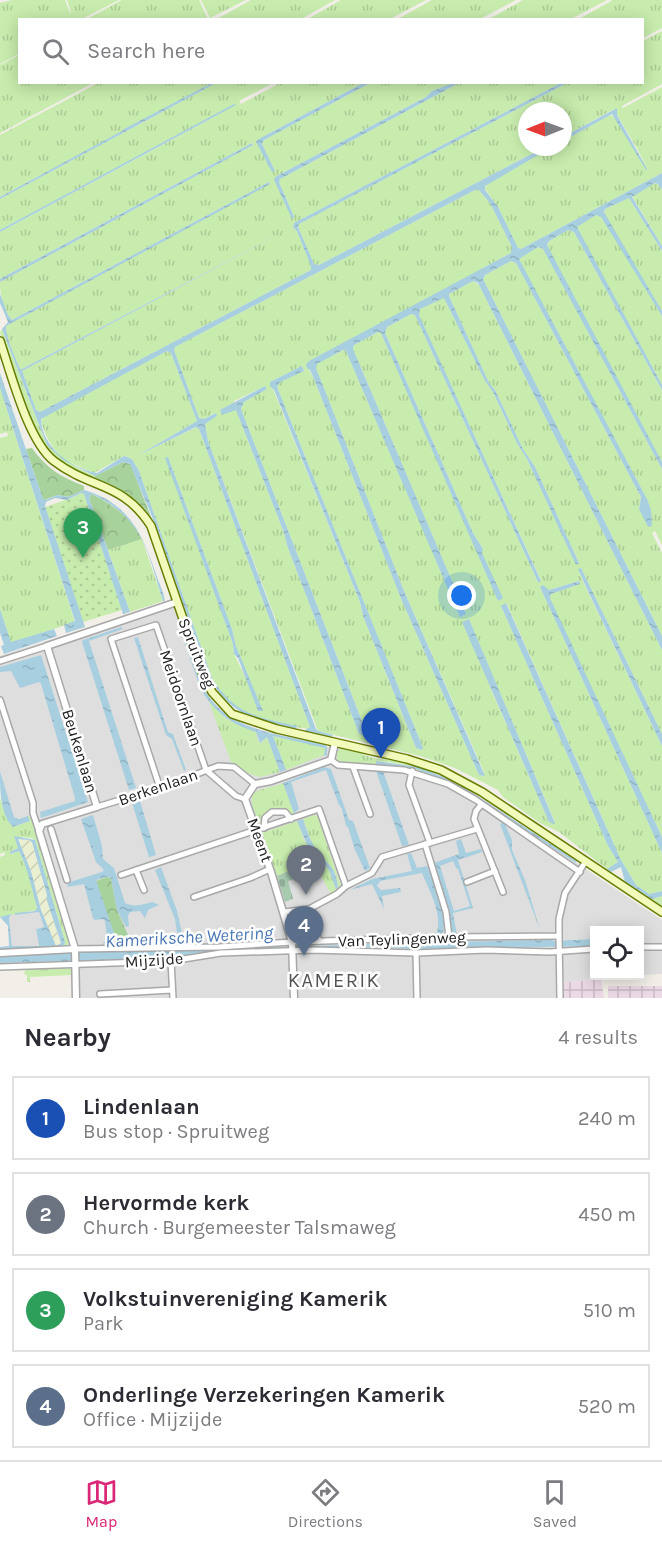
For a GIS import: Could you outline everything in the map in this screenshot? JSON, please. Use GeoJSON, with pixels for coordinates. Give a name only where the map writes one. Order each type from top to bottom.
{"type":"FeatureCollection","features":[{"type":"Feature","properties":{"kind":"main road","name":"Spruitweg"},"geometry":{"type":"LineString","coordinates":[[0,341],[32,431],[40,446],[52,460],[67,469],[118,492],[141,511],[152,526],[200,668],[212,693],[232,714],[255,723],[407,759],[441,770],[482,792],[586,861]]}},
{"type":"Feature","properties":{"kind":"main road"},"geometry":{"type":"LineString","coordinates":[[586,861],[662,912]]}},
{"type":"Feature","properties":{"kind":"street"},"geometry":{"type":"LineString","coordinates":[[0,661],[177,602]]}},
{"type":"Feature","properties":{"kind":"street"},"geometry":{"type":"LineString","coordinates":[[127,618],[131,632],[111,639],[160,788]]}},
{"type":"Feature","properties":{"kind":"street","name":"Meidoornlaan"},"geometry":{"type":"LineString","coordinates":[[131,632],[156,625],[206,770]]}},
{"type":"Feature","properties":{"kind":"street","name":"Beukenlaan"},"geometry":{"type":"LineString","coordinates":[[39,831],[42,824],[97,807],[47,646]]}},
{"type":"Feature","properties":{"kind":"street"},"geometry":{"type":"LineString","coordinates":[[0,700],[33,803],[33,813],[75,950],[76,998]]}},
{"type":"Feature","properties":{"kind":"street"},"geometry":{"type":"LineString","coordinates":[[331,760],[335,742]]}},
{"type":"Feature","properties":{"kind":"street"},"geometry":{"type":"LineString","coordinates":[[331,760],[338,765],[412,771],[448,784],[580,872]]}},
{"type":"Feature","properties":{"kind":"street"},"geometry":{"type":"LineString","coordinates":[[206,770],[218,766],[230,766],[255,784],[271,782],[331,760]]}},
{"type":"Feature","properties":{"kind":"street"},"geometry":{"type":"LineString","coordinates":[[353,767],[370,814]]}},
{"type":"Feature","properties":{"kind":"street","name":"Berkenlaan"},"geometry":{"type":"LineString","coordinates":[[97,807],[160,788],[206,770],[236,796],[245,799]]}},
{"type":"Feature","properties":{"kind":"street"},"geometry":{"type":"LineString","coordinates":[[412,771],[409,784],[446,912],[449,937]]}},
{"type":"Feature","properties":{"kind":"street"},"geometry":{"type":"LineString","coordinates":[[245,799],[255,784]]}},
{"type":"Feature","properties":{"kind":"street","name":"Meent"},"geometry":{"type":"LineString","coordinates":[[245,799],[284,912],[292,947],[294,998]]}},
{"type":"Feature","properties":{"kind":"street"},"geometry":{"type":"LineString","coordinates":[[481,805],[474,819],[503,892]]}},
{"type":"Feature","properties":{"kind":"street"},"geometry":{"type":"LineString","coordinates":[[121,875],[319,809],[346,886]]}},
{"type":"Feature","properties":{"kind":"street"},"geometry":{"type":"LineString","coordinates":[[264,828],[265,818],[272,812],[285,812],[291,819]]}},
{"type":"Feature","properties":{"kind":"street"},"geometry":{"type":"LineString","coordinates":[[51,829],[67,880]]}},
{"type":"Feature","properties":{"kind":"street"},"geometry":{"type":"LineString","coordinates":[[284,912],[309,909],[337,894],[346,886],[372,873],[382,857],[477,829]]}},
{"type":"Feature","properties":{"kind":"street"},"geometry":{"type":"LineString","coordinates":[[48,864],[61,860]]}},
{"type":"Feature","properties":{"kind":"street"},"geometry":{"type":"LineString","coordinates":[[560,998],[559,919],[565,893],[586,861]]}},
{"type":"Feature","properties":{"kind":"street"},"geometry":{"type":"LineString","coordinates":[[194,897],[270,869]]}},
{"type":"Feature","properties":{"kind":"street"},"geometry":{"type":"LineString","coordinates":[[136,870],[144,890]]}},
{"type":"Feature","properties":{"kind":"street"},"geometry":{"type":"LineString","coordinates":[[467,882],[495,871]]}},
{"type":"Feature","properties":{"kind":"street"},"geometry":{"type":"LineString","coordinates":[[309,909],[320,941]]}},
{"type":"Feature","properties":{"kind":"street","name":"Van Teylingenweg"},"geometry":{"type":"LineString","coordinates":[[0,953],[292,947],[320,941],[449,937],[559,938]]}},
{"type":"Feature","properties":{"kind":"street","name":"Mijzijde"},"geometry":{"type":"LineString","coordinates":[[0,967],[171,961],[221,953],[292,947],[416,953],[590,949]]}},
{"type":"Feature","properties":{"kind":"street"},"geometry":{"type":"LineString","coordinates":[[644,947],[662,947]]}},
{"type":"Feature","properties":{"kind":"street"},"geometry":{"type":"LineString","coordinates":[[416,953],[417,998]]}},
{"type":"Feature","properties":{"kind":"street"},"geometry":{"type":"LineString","coordinates":[[171,961],[173,998]]}},
{"type":"Feature","properties":{"kind":"street"},"geometry":{"type":"LineString","coordinates":[[100,994],[172,990]]}},
{"type":"Feature","properties":{"kind":"shaded area"},"geometry":{"type":"Polygon","coordinates":[[[174,600],[179,624],[204,689],[213,702],[229,717],[260,730],[324,744],[327,747],[345,748],[364,760],[416,769],[465,789],[662,920],[662,974],[644,975],[644,926],[590,926],[591,980],[560,983],[560,998],[72,998],[69,941],[32,816],[19,819],[14,817],[0,771],[0,656],[174,600]]]}},
{"type":"Feature","properties":{"kind":"shaded area"},"geometry":{"type":"Polygon","coordinates":[[[39,912],[44,927],[36,929],[39,947],[12,946],[9,918],[11,914],[39,912]]]}},
{"type":"Feature","properties":{"kind":"shaded area"},"geometry":{"type":"Polygon","coordinates":[[[601,980],[604,998],[560,998],[560,983],[601,980]]]}},
{"type":"Feature","properties":{"kind":"shaded area"},"geometry":{"type":"Polygon","coordinates":[[[608,986],[662,986],[662,998],[608,998],[608,986]]]}},
{"type":"Feature","properties":{"kind":"green space"},"geometry":{"type":"Polygon","coordinates":[[[12,0],[65,0],[70,13],[67,0],[119,0],[84,18],[18,18],[18,55],[0,64],[0,3],[12,0]]]}},
{"type":"Feature","properties":{"kind":"green space"},"geometry":{"type":"Polygon","coordinates":[[[122,0],[199,0],[208,18],[89,18],[122,0]]]}},
{"type":"Feature","properties":{"kind":"green space"},"geometry":{"type":"Polygon","coordinates":[[[201,0],[246,0],[210,18],[201,0]]]}},
{"type":"Feature","properties":{"kind":"green space"},"geometry":{"type":"Polygon","coordinates":[[[251,0],[335,0],[303,18],[219,18],[251,0]]]}},
{"type":"Feature","properties":{"kind":"green space"},"geometry":{"type":"Polygon","coordinates":[[[341,0],[426,0],[392,18],[310,18],[341,0]]]}},
{"type":"Feature","properties":{"kind":"green space"},"geometry":{"type":"Polygon","coordinates":[[[432,0],[516,0],[482,18],[400,18],[432,0]]]}},
{"type":"Feature","properties":{"kind":"green space"},"geometry":{"type":"Polygon","coordinates":[[[523,0],[607,0],[573,18],[491,18],[523,0]]]}},
{"type":"Feature","properties":{"kind":"green space"},"geometry":{"type":"Polygon","coordinates":[[[613,0],[662,0],[662,28],[644,37],[644,18],[581,18],[613,0]]]}},
{"type":"Feature","properties":{"kind":"green space"},"geometry":{"type":"Polygon","coordinates":[[[662,31],[662,84],[622,106],[623,108],[662,87],[662,173],[521,249],[518,248],[498,207],[485,189],[486,184],[536,156],[572,156],[572,136],[610,115],[615,117],[648,168],[614,109],[572,132],[572,102],[531,102],[565,84],[644,84],[644,40],[662,31]]]}},
{"type":"Feature","properties":{"kind":"green space"},"geometry":{"type":"Polygon","coordinates":[[[18,56],[18,84],[91,84],[0,133],[0,65],[18,56]]]}},
{"type":"Feature","properties":{"kind":"green space"},"geometry":{"type":"Polygon","coordinates":[[[96,84],[210,84],[0,197],[0,135],[96,84]]]}},
{"type":"Feature","properties":{"kind":"green space"},"geometry":{"type":"Polygon","coordinates":[[[214,84],[271,84],[239,101],[241,104],[278,84],[361,84],[257,140],[275,171],[262,144],[264,140],[368,84],[450,84],[432,91],[426,97],[275,177],[294,217],[279,182],[280,179],[457,84],[559,84],[525,102],[518,102],[518,106],[294,223],[293,227],[297,230],[311,270],[40,412],[36,410],[22,371],[287,230],[20,369],[9,342],[6,326],[270,183],[12,320],[6,312],[0,282],[253,145],[252,143],[0,279],[0,232],[235,106],[0,230],[0,199],[214,84]]]}},
{"type":"Feature","properties":{"kind":"green space"},"geometry":{"type":"Polygon","coordinates":[[[518,109],[518,156],[528,156],[319,265],[314,264],[298,227],[299,224],[518,109]]]}},
{"type":"Feature","properties":{"kind":"green space"},"geometry":{"type":"Polygon","coordinates":[[[655,183],[662,190],[662,246],[632,196],[655,183]]]}},
{"type":"Feature","properties":{"kind":"green space"},"geometry":{"type":"Polygon","coordinates":[[[475,190],[479,190],[490,203],[513,251],[306,364],[402,601],[479,775],[484,772],[404,591],[316,364],[343,350],[346,351],[461,617],[449,575],[353,349],[354,345],[378,332],[381,333],[471,535],[482,553],[483,549],[473,533],[385,333],[387,327],[411,314],[415,315],[538,582],[540,582],[418,314],[419,309],[444,298],[527,459],[576,564],[579,563],[535,467],[523,449],[495,390],[489,383],[449,296],[473,281],[479,285],[662,650],[662,734],[581,568],[579,572],[586,588],[662,746],[662,837],[549,598],[551,594],[579,584],[578,581],[549,590],[540,587],[662,853],[662,891],[649,894],[636,885],[621,860],[507,604],[501,606],[608,846],[618,862],[607,869],[559,832],[540,823],[503,797],[498,790],[455,768],[420,756],[318,731],[208,441],[205,424],[217,416],[215,413],[204,419],[199,418],[174,351],[175,347],[475,190]],[[302,366],[270,382],[360,602],[363,616],[416,748],[422,750],[277,387],[279,382],[304,371],[302,366]],[[265,386],[234,401],[233,409],[236,410],[283,530],[359,734],[367,734],[241,409],[244,402],[267,389],[265,386]],[[468,619],[490,687],[549,822],[555,822],[468,619]]]}},
{"type":"Feature","properties":{"kind":"green space"},"geometry":{"type":"Polygon","coordinates":[[[629,198],[662,251],[662,311],[604,214],[605,209],[629,198]]]}},
{"type":"Feature","properties":{"kind":"green space"},"geometry":{"type":"Polygon","coordinates":[[[596,215],[601,217],[614,236],[662,316],[662,385],[578,231],[579,225],[596,215]]]}},
{"type":"Feature","properties":{"kind":"green space"},"geometry":{"type":"Polygon","coordinates":[[[568,230],[574,232],[662,390],[662,463],[547,248],[549,241],[568,230]]]}},
{"type":"Feature","properties":{"kind":"green space"},"geometry":{"type":"Polygon","coordinates":[[[538,247],[543,249],[552,265],[662,469],[662,545],[655,531],[652,533],[662,553],[662,636],[483,279],[485,275],[511,261],[516,263],[641,497],[639,509],[652,520],[647,499],[519,261],[519,258],[538,247]]]}},
{"type":"Feature","properties":{"kind":"green space"},"geometry":{"type":"Polygon","coordinates":[[[2,329],[47,445],[80,469],[95,476],[94,479],[53,456],[36,432],[28,416],[0,333],[2,329]]]}},
{"type":"Feature","properties":{"kind":"green space"},"geometry":{"type":"Polygon","coordinates":[[[167,351],[171,353],[197,421],[137,456],[197,427],[199,429],[309,729],[280,724],[259,717],[240,709],[223,696],[212,678],[139,471],[132,459],[124,456],[94,473],[74,464],[54,449],[49,441],[41,421],[44,416],[167,351]],[[168,457],[233,644],[234,654],[262,711],[236,646],[232,629],[168,457]]]}},
{"type":"Feature","properties":{"kind":"green space"},"geometry":{"type":"Polygon","coordinates":[[[0,388],[75,622],[11,643],[0,609],[0,438],[8,436],[7,432],[0,434],[0,388]]]}},
{"type":"Feature","properties":{"kind":"green space"},"geometry":{"type":"Polygon","coordinates":[[[32,448],[48,466],[84,486],[84,490],[68,497],[57,495],[43,499],[26,449],[32,448]]]}},
{"type":"Feature","properties":{"kind":"green space"},"geometry":{"type":"Polygon","coordinates":[[[123,462],[130,464],[153,522],[135,500],[120,490],[94,479],[95,476],[123,462]]]}},
{"type":"Feature","properties":{"kind":"green space"},"geometry":{"type":"Polygon","coordinates":[[[81,493],[84,494],[122,610],[83,622],[45,507],[81,493]]]}},
{"type":"Feature","properties":{"kind":"green space"},"geometry":{"type":"Polygon","coordinates":[[[92,494],[121,512],[142,539],[108,550],[89,498],[92,494]]]}},
{"type":"Feature","properties":{"kind":"green space"},"geometry":{"type":"Polygon","coordinates":[[[142,539],[163,601],[130,612],[108,550],[142,539]]]}},
{"type":"Feature","properties":{"kind":"green space"},"geometry":{"type":"Polygon","coordinates":[[[209,702],[226,719],[256,732],[258,741],[261,743],[267,737],[280,772],[260,777],[250,774],[231,762],[209,702]]]}},
{"type":"Feature","properties":{"kind":"green space"},"geometry":{"type":"Polygon","coordinates":[[[273,736],[323,747],[326,751],[324,755],[286,770],[273,736]]]}},
{"type":"Feature","properties":{"kind":"green space"},"geometry":{"type":"Polygon","coordinates":[[[341,748],[440,772],[439,774],[424,769],[377,761],[377,764],[416,769],[439,777],[404,768],[338,762],[336,753],[341,748]]]}},
{"type":"Feature","properties":{"kind":"green space"},"geometry":{"type":"Polygon","coordinates":[[[283,783],[294,813],[292,815],[284,808],[274,809],[266,812],[259,824],[252,805],[252,795],[258,790],[283,783]]]}},
{"type":"Feature","properties":{"kind":"green space"},"geometry":{"type":"Polygon","coordinates":[[[0,798],[8,821],[13,827],[30,821],[28,816],[32,815],[69,941],[67,947],[53,949],[65,942],[35,840],[32,838],[15,837],[18,848],[10,852],[11,854],[19,851],[33,888],[37,910],[0,917],[0,857],[5,855],[5,852],[0,854],[0,798]]]}},
{"type":"Feature","properties":{"kind":"green space"},"geometry":{"type":"Polygon","coordinates":[[[314,815],[318,817],[341,886],[338,887],[336,875],[313,845],[303,819],[314,815]]]}},
{"type":"Feature","properties":{"kind":"green space"},"geometry":{"type":"Polygon","coordinates":[[[297,821],[304,840],[329,870],[336,889],[331,894],[311,862],[277,876],[262,833],[297,821]]]}},
{"type":"Feature","properties":{"kind":"green space"},"geometry":{"type":"Polygon","coordinates":[[[17,839],[32,842],[47,901],[61,943],[55,946],[41,910],[31,871],[17,839]]]}},
{"type":"Feature","properties":{"kind":"green space"},"geometry":{"type":"Polygon","coordinates":[[[306,864],[314,873],[288,881],[293,899],[285,902],[277,876],[306,864]]]}},
{"type":"Feature","properties":{"kind":"green space"},"geometry":{"type":"Polygon","coordinates":[[[607,869],[652,899],[662,896],[662,908],[607,872],[607,869]]]}},
{"type":"Feature","properties":{"kind":"green space"},"geometry":{"type":"Polygon","coordinates":[[[106,877],[111,878],[117,910],[128,935],[123,940],[115,936],[96,884],[96,881],[106,877]]]}},
{"type":"Feature","properties":{"kind":"green space"},"geometry":{"type":"Polygon","coordinates":[[[69,966],[72,970],[71,975],[30,977],[30,982],[27,982],[27,975],[24,974],[26,968],[69,966]]]}},
{"type":"Feature","properties":{"kind":"water"},"geometry":{"type":"Polygon","coordinates":[[[210,84],[214,84],[0,199],[0,197],[210,84]]]}},
{"type":"Feature","properties":{"kind":"water"},"geometry":{"type":"Polygon","coordinates":[[[361,84],[368,84],[264,140],[262,144],[275,171],[272,172],[257,140],[361,84]]]}},
{"type":"Feature","properties":{"kind":"water"},"geometry":{"type":"Polygon","coordinates":[[[450,84],[457,84],[280,179],[279,182],[294,217],[292,219],[274,180],[275,177],[426,97],[432,91],[450,84]]]}},
{"type":"Feature","properties":{"kind":"water"},"geometry":{"type":"Polygon","coordinates":[[[559,84],[565,84],[531,102],[525,102],[559,84]]]}},
{"type":"Feature","properties":{"kind":"water"},"geometry":{"type":"Polygon","coordinates":[[[234,104],[236,105],[0,232],[0,230],[234,104]]]}},
{"type":"Feature","properties":{"kind":"water"},"geometry":{"type":"Polygon","coordinates":[[[518,106],[518,109],[299,224],[298,227],[314,264],[319,265],[528,156],[537,156],[485,186],[485,190],[498,207],[518,248],[521,249],[662,173],[662,190],[655,183],[632,197],[662,246],[662,251],[629,198],[605,209],[604,212],[662,311],[662,316],[601,217],[596,215],[577,227],[662,385],[662,390],[574,232],[568,230],[549,241],[547,245],[662,462],[662,469],[543,249],[538,247],[519,259],[647,499],[651,510],[652,526],[648,527],[639,509],[641,497],[516,263],[511,261],[485,275],[483,279],[662,636],[662,650],[478,283],[473,281],[449,296],[489,383],[495,390],[523,449],[535,467],[579,563],[576,565],[527,459],[444,298],[420,309],[419,315],[540,582],[538,582],[415,315],[411,314],[387,327],[385,333],[473,533],[483,549],[482,553],[503,598],[498,601],[381,333],[378,332],[354,345],[353,349],[466,614],[460,617],[346,351],[343,350],[317,364],[316,368],[404,591],[485,776],[479,775],[402,601],[306,364],[511,253],[512,247],[490,203],[479,190],[475,190],[175,347],[174,350],[199,418],[204,419],[216,413],[217,416],[205,424],[208,441],[316,729],[333,735],[332,737],[304,731],[310,727],[199,429],[196,427],[137,456],[197,421],[171,353],[167,351],[41,419],[46,439],[59,455],[68,461],[97,473],[124,456],[132,459],[139,471],[212,678],[229,700],[238,707],[259,717],[297,726],[296,729],[245,714],[226,700],[217,689],[208,676],[158,531],[130,464],[123,462],[95,476],[63,460],[47,445],[2,329],[8,322],[0,303],[0,294],[12,320],[269,182],[270,184],[6,326],[11,348],[22,369],[287,230],[22,371],[36,410],[40,412],[311,270],[297,231],[293,227],[294,223],[518,106]]]}},
{"type":"Feature","properties":{"kind":"water"},"geometry":{"type":"Polygon","coordinates":[[[617,108],[617,115],[647,169],[612,114],[572,136],[572,132],[617,108]]]}},
{"type":"Feature","properties":{"kind":"water"},"geometry":{"type":"Polygon","coordinates":[[[252,143],[253,145],[0,282],[0,279],[252,143]]]}},
{"type":"Feature","properties":{"kind":"water"},"geometry":{"type":"Polygon","coordinates":[[[302,366],[304,371],[280,382],[277,387],[422,750],[416,748],[363,616],[360,602],[274,390],[270,386],[270,382],[302,366]]]}},
{"type":"Feature","properties":{"kind":"water"},"geometry":{"type":"Polygon","coordinates":[[[0,373],[43,499],[57,495],[68,497],[84,490],[112,503],[122,511],[131,520],[144,543],[162,590],[165,602],[147,551],[133,525],[123,514],[92,494],[89,498],[130,612],[123,614],[84,494],[81,493],[67,500],[55,498],[46,502],[45,506],[85,627],[66,633],[64,625],[75,621],[0,388],[0,373]]]}},
{"type":"Feature","properties":{"kind":"water"},"geometry":{"type":"Polygon","coordinates":[[[265,386],[267,389],[244,402],[241,409],[367,734],[365,736],[359,734],[236,410],[222,415],[220,410],[265,386]]]}},
{"type":"Feature","properties":{"kind":"water"},"geometry":{"type":"Polygon","coordinates":[[[168,457],[232,629],[236,646],[263,711],[258,711],[238,658],[234,654],[233,644],[165,458],[168,457]]]}},
{"type":"Feature","properties":{"kind":"water"},"geometry":{"type":"Polygon","coordinates":[[[581,568],[662,734],[662,746],[586,587],[578,569],[581,568]]]}},
{"type":"Feature","properties":{"kind":"water"},"geometry":{"type":"Polygon","coordinates":[[[579,581],[580,584],[551,594],[550,598],[662,837],[662,853],[540,587],[543,585],[549,590],[579,581]]]}},
{"type":"Feature","properties":{"kind":"water"},"geometry":{"type":"Polygon","coordinates":[[[506,603],[621,860],[636,885],[649,894],[662,891],[662,896],[652,899],[625,882],[621,867],[611,872],[607,869],[618,862],[608,846],[501,606],[506,603]]]}},
{"type":"Feature","properties":{"kind":"water"},"geometry":{"type":"Polygon","coordinates":[[[0,609],[11,642],[54,629],[57,636],[4,654],[1,646],[4,645],[0,633],[0,609]]]}},
{"type":"Feature","properties":{"kind":"water"},"geometry":{"type":"Polygon","coordinates":[[[469,619],[554,824],[549,822],[462,622],[469,619]]]}},
{"type":"Feature","properties":{"kind":"water"},"geometry":{"type":"Polygon","coordinates":[[[178,624],[181,624],[194,666],[205,690],[227,715],[257,729],[324,744],[327,747],[327,755],[293,768],[324,756],[325,748],[273,736],[286,770],[280,772],[267,737],[260,743],[256,732],[224,716],[206,698],[201,690],[178,624]]]}},
{"type":"Feature","properties":{"kind":"water"},"geometry":{"type":"Polygon","coordinates":[[[121,627],[123,629],[89,641],[136,788],[129,790],[82,642],[121,627]]]}},
{"type":"Feature","properties":{"kind":"water"},"geometry":{"type":"Polygon","coordinates":[[[138,637],[168,732],[173,734],[186,770],[184,771],[172,739],[166,735],[134,638],[138,637]]]}},
{"type":"Feature","properties":{"kind":"water"},"geometry":{"type":"Polygon","coordinates":[[[41,655],[88,802],[41,818],[40,812],[75,801],[75,798],[41,684],[39,682],[20,688],[11,671],[0,672],[0,667],[41,655]]]}},
{"type":"Feature","properties":{"kind":"water"},"geometry":{"type":"Polygon","coordinates":[[[376,761],[418,767],[456,782],[577,861],[576,863],[455,784],[416,769],[376,764],[376,761]]]}},
{"type":"Feature","properties":{"kind":"water"},"geometry":{"type":"Polygon","coordinates":[[[324,767],[331,769],[349,820],[353,821],[370,868],[365,871],[326,770],[291,782],[299,809],[294,813],[283,783],[324,767]]]}},
{"type":"Feature","properties":{"kind":"water"},"geometry":{"type":"Polygon","coordinates":[[[0,771],[14,817],[19,819],[28,816],[30,821],[13,827],[9,822],[2,801],[0,771]]]}},
{"type":"Feature","properties":{"kind":"water"},"geometry":{"type":"Polygon","coordinates":[[[376,771],[383,771],[409,845],[402,846],[376,771]]]}},
{"type":"Feature","properties":{"kind":"water"},"geometry":{"type":"Polygon","coordinates":[[[140,801],[156,855],[149,857],[132,803],[140,801]]]}},
{"type":"Feature","properties":{"kind":"water"},"geometry":{"type":"Polygon","coordinates":[[[93,815],[102,846],[103,859],[114,868],[125,903],[143,905],[153,902],[159,905],[148,910],[145,918],[140,911],[130,912],[129,926],[126,927],[117,910],[111,878],[96,880],[115,936],[119,940],[125,939],[128,935],[131,936],[132,943],[148,943],[148,947],[100,948],[107,938],[105,921],[93,918],[84,884],[68,887],[67,883],[104,870],[96,862],[81,819],[93,815]]]}},
{"type":"Feature","properties":{"kind":"water"},"geometry":{"type":"Polygon","coordinates":[[[303,819],[318,852],[334,872],[338,887],[336,889],[329,870],[323,862],[313,857],[309,849],[297,821],[303,819]]]}},
{"type":"Feature","properties":{"kind":"water"},"geometry":{"type":"Polygon","coordinates":[[[504,822],[512,840],[512,850],[525,880],[540,930],[500,824],[504,822]]]}},
{"type":"Feature","properties":{"kind":"water"},"geometry":{"type":"Polygon","coordinates":[[[14,836],[35,840],[64,945],[56,948],[0,950],[0,947],[9,946],[8,926],[0,917],[11,914],[9,918],[12,946],[39,946],[36,929],[44,927],[39,912],[15,915],[15,913],[35,911],[37,908],[19,851],[10,854],[18,848],[14,836]],[[18,839],[31,871],[41,910],[56,946],[61,943],[47,901],[32,842],[18,839]]]}},
{"type":"Feature","properties":{"kind":"water"},"geometry":{"type":"Polygon","coordinates":[[[461,839],[466,853],[481,849],[482,852],[458,860],[473,908],[453,913],[457,935],[452,934],[445,897],[434,863],[459,854],[456,841],[461,839]],[[453,861],[440,866],[454,911],[470,906],[453,861]]]}},
{"type":"Feature","properties":{"kind":"water"},"geometry":{"type":"Polygon","coordinates":[[[411,853],[417,868],[427,866],[434,883],[442,909],[443,935],[436,935],[437,912],[422,873],[380,881],[377,886],[381,890],[400,888],[401,892],[382,896],[384,909],[372,884],[350,890],[372,879],[412,871],[407,854],[411,853]]]}},
{"type":"Feature","properties":{"kind":"water"},"geometry":{"type":"Polygon","coordinates":[[[161,867],[177,911],[185,946],[179,946],[175,919],[155,870],[161,867]]]}},
{"type":"Feature","properties":{"kind":"water"},"geometry":{"type":"Polygon","coordinates":[[[590,939],[590,946],[409,949],[307,947],[219,951],[167,958],[0,963],[0,956],[82,952],[434,942],[590,939]]]}},
{"type":"Feature","properties":{"kind":"place","name":"Volkstuinvereniging Kamerik"},"geometry":{"type":"Point","coordinates":[83,558]}},
{"type":"Feature","properties":{"kind":"place","name":"Lindenlaan"},"geometry":{"type":"Point","coordinates":[381,758]}},
{"type":"Feature","properties":{"kind":"place","name":"Hervormde kerk"},"geometry":{"type":"Point","coordinates":[306,895]}},
{"type":"Feature","properties":{"kind":"place","name":"Onderlinge Verzekeringen Kamerik"},"geometry":{"type":"Point","coordinates":[304,956]}},
{"type":"Feature","properties":{"kind":"district","name":"KAMERIK"},"geometry":{"type":"Point","coordinates":[334,980]}},
{"type":"Feature","properties":{"kind":"water label","name":"Kameriksche Wetering"},"geometry":{"type":"Point","coordinates":[189,937]}}]}
